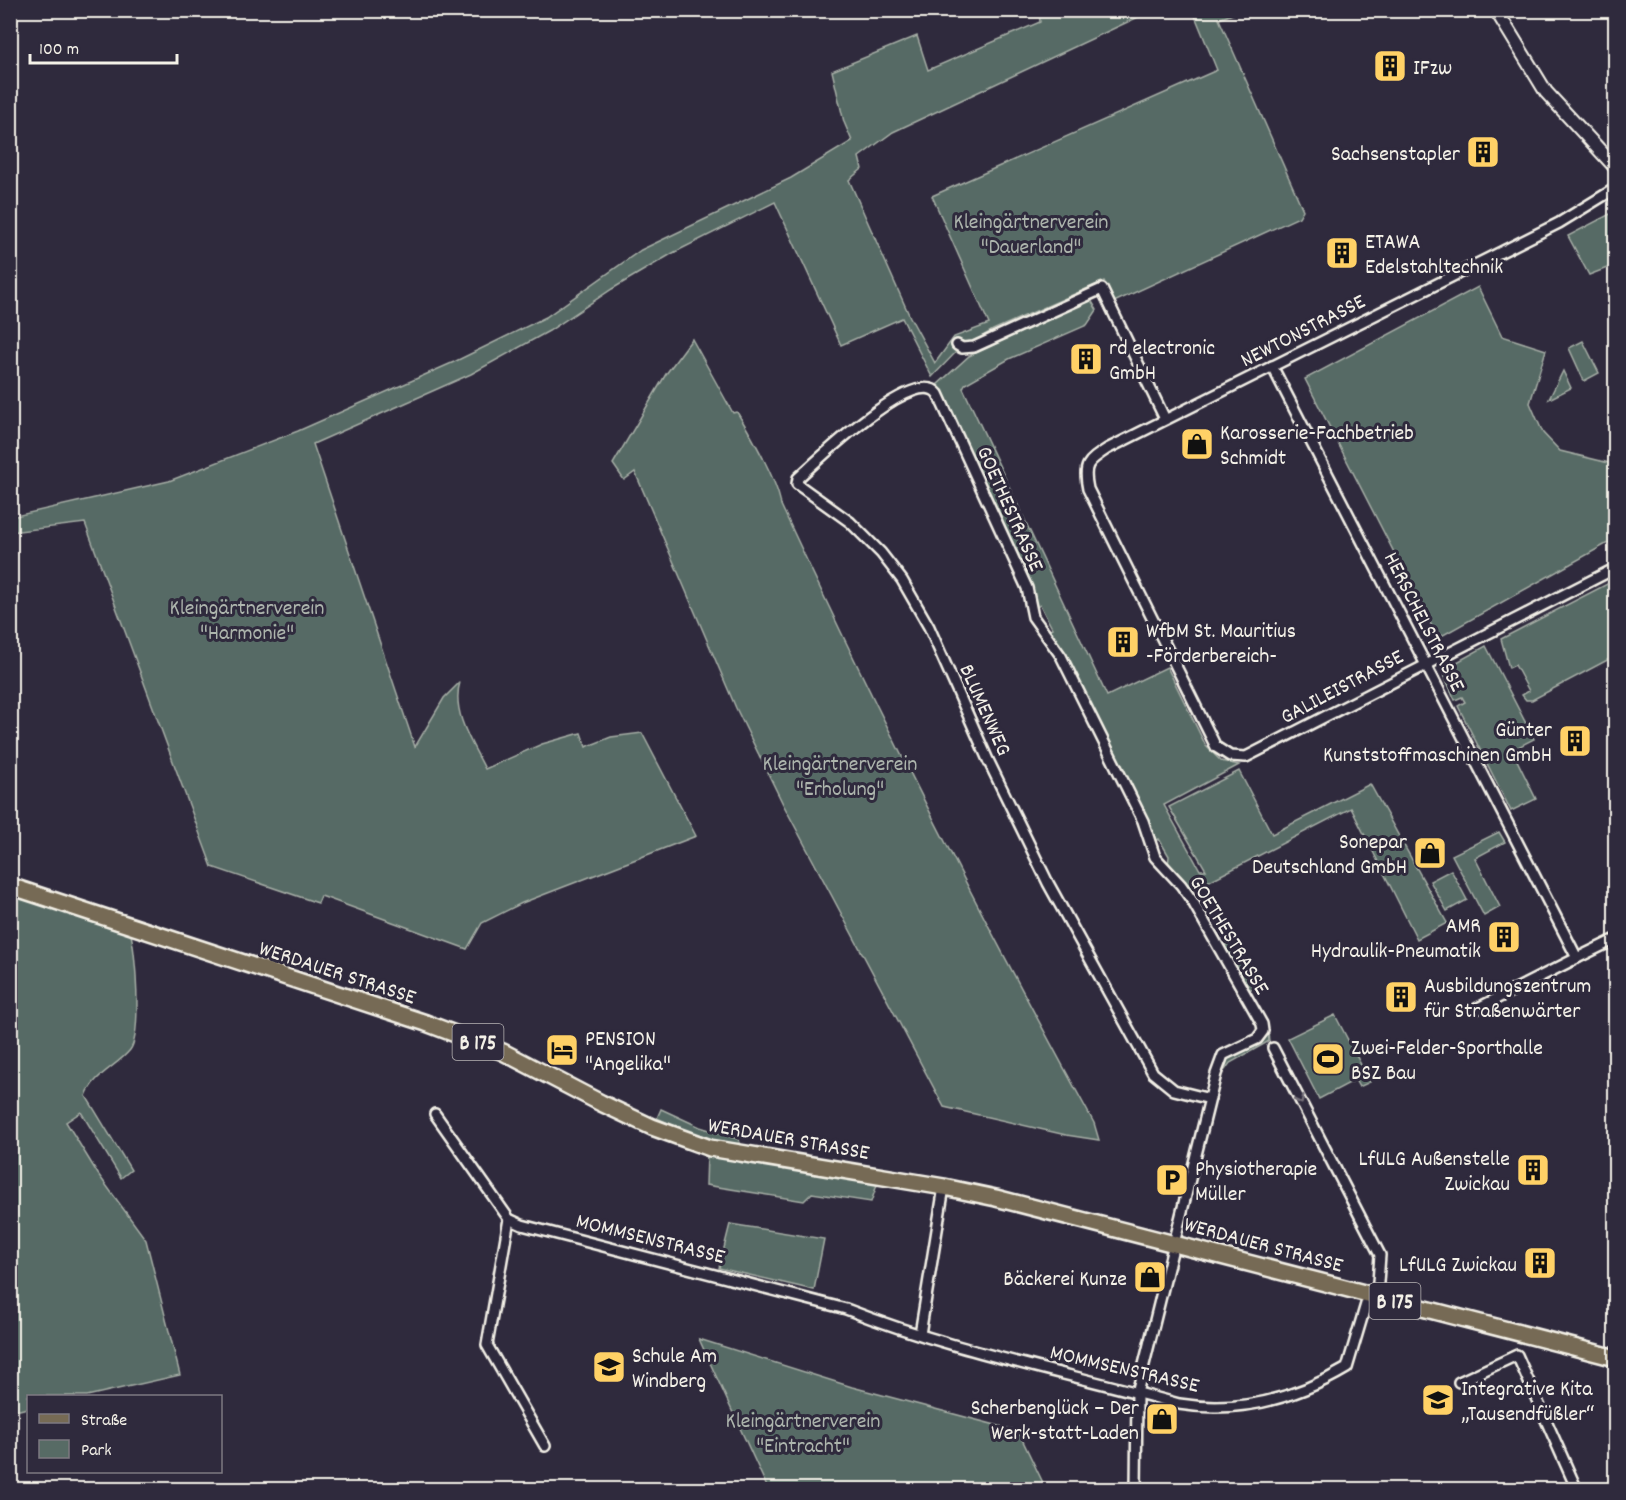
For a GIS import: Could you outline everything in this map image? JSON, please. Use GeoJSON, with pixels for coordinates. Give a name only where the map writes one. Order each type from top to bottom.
{"type":"FeatureCollection","features":[{"type":"Feature","properties":{"kind":"main road","name":"WERDAUER STRASSE"},"geometry":{"type":"LineString","coordinates":[[10,886],[448,1031],[503,1052],[652,1127],[710,1148],[944,1187],[1175,1243],[1616,1358]]}},
{"type":"Feature","properties":{"kind":"street"},"geometry":{"type":"LineString","coordinates":[[1496,10],[1546,92],[1616,168]]}},
{"type":"Feature","properties":{"kind":"street","name":"NEWTONSTRASSE"},"geometry":{"type":"LineString","coordinates":[[1246,757],[1230,756],[1216,747],[1088,489],[1085,472],[1089,460],[1165,419],[1579,213],[1616,188]]}},
{"type":"Feature","properties":{"kind":"street"},"geometry":{"type":"LineString","coordinates":[[957,345],[962,348],[974,347],[1102,289],[1165,419]]}},
{"type":"Feature","properties":{"kind":"street","name":"HERSCHELSTRASSE"},"geometry":{"type":"LineString","coordinates":[[1272,366],[1577,958]]}},
{"type":"Feature","properties":{"kind":"street","name":"GOETHESTRASSE"},"geometry":{"type":"LineString","coordinates":[[931,388],[943,405],[1015,562],[1030,599],[1033,618],[1061,657],[1143,820],[1149,847],[1162,866],[1181,885],[1205,921],[1262,1024],[1263,1031],[1257,1039],[1223,1055],[1210,1099],[1137,1393],[1136,1490]]}},
{"type":"Feature","properties":{"kind":"street","name":"BLUMENWEG"},"geometry":{"type":"LineString","coordinates":[[931,388],[912,391],[886,405],[831,447],[798,478],[797,484],[850,522],[881,553],[902,580],[929,627],[988,760],[1043,873],[1153,1073],[1174,1090],[1210,1099]]}},
{"type":"Feature","properties":{"kind":"street","name":"GALILEISTRASSE"},"geometry":{"type":"LineString","coordinates":[[1246,757],[1426,663],[1616,568]]}},
{"type":"Feature","properties":{"kind":"street"},"geometry":{"type":"LineString","coordinates":[[1476,1009],[1616,939]]}},
{"type":"Feature","properties":{"kind":"street","name":"WERDAUER STRASSE"},"geometry":{"type":"LineString","coordinates":[[1273,1048],[1380,1255],[1373,1295]]}},
{"type":"Feature","properties":{"kind":"street"},"geometry":{"type":"LineString","coordinates":[[435,1114],[509,1219],[487,1345],[545,1446]]}},
{"type":"Feature","properties":{"kind":"street"},"geometry":{"type":"LineString","coordinates":[[920,1334],[944,1187]]}},
{"type":"Feature","properties":{"kind":"street","name":"MOMMSENSTRASSE"},"geometry":{"type":"LineString","coordinates":[[509,1219],[522,1225],[846,1309],[920,1334],[1137,1393],[1179,1404],[1213,1407],[1278,1401],[1316,1385],[1347,1368],[1373,1295]]}},
{"type":"Feature","properties":{"kind":"street"},"geometry":{"type":"LineString","coordinates":[[1459,1382],[1517,1355],[1577,1490]]}},
{"type":"Feature","properties":{"kind":"green space"},"geometry":{"type":"Polygon","coordinates":[[[1039,11],[1151,11],[893,132],[859,157],[862,169],[849,180],[910,317],[935,363],[954,337],[989,324],[932,196],[1217,70],[1193,11],[1241,11],[1219,19],[1303,210],[1299,217],[1114,302],[1104,281],[993,330],[957,351],[932,377],[902,318],[841,345],[775,202],[673,253],[612,289],[549,331],[471,374],[313,444],[415,747],[444,698],[460,682],[458,705],[464,727],[485,769],[542,744],[581,733],[586,747],[611,737],[642,733],[696,836],[522,903],[482,923],[467,949],[321,896],[318,903],[212,867],[85,523],[11,532],[11,517],[169,481],[298,431],[454,362],[546,317],[641,250],[791,178],[852,141],[844,122],[832,71],[917,36],[928,70],[1040,22],[1039,11]]]}},
{"type":"Feature","properties":{"kind":"green space"},"geometry":{"type":"Polygon","coordinates":[[[1612,213],[1615,219],[1615,265],[1589,275],[1568,236],[1612,213]]]}},
{"type":"Feature","properties":{"kind":"green space"},"geometry":{"type":"Polygon","coordinates":[[[1478,287],[1502,336],[1546,350],[1530,403],[1543,433],[1560,451],[1609,463],[1615,474],[1615,539],[1438,638],[1305,379],[1478,287]]]}},
{"type":"Feature","properties":{"kind":"green space"},"geometry":{"type":"Polygon","coordinates":[[[1091,300],[1097,310],[1087,325],[1009,359],[965,384],[963,388],[1107,696],[1167,667],[1206,746],[1221,761],[1239,765],[1164,805],[1200,870],[1206,870],[1169,807],[1239,771],[1272,834],[1370,784],[1447,923],[1417,939],[1351,808],[1190,891],[1168,867],[1169,856],[1159,839],[1152,842],[1142,807],[1047,633],[1052,628],[1040,605],[1034,609],[1035,600],[1029,578],[948,405],[936,386],[969,356],[1091,300]]]}},
{"type":"Feature","properties":{"kind":"green space","name":"Kleingärtnerverein \"Erholung\""},"geometry":{"type":"Polygon","coordinates":[[[692,339],[733,413],[737,412],[763,457],[779,494],[781,505],[893,739],[1012,971],[1094,1123],[1099,1140],[1066,1135],[944,1107],[783,804],[736,708],[635,472],[624,480],[613,464],[666,374],[692,339]]]}},
{"type":"Feature","properties":{"kind":"green space"},"geometry":{"type":"Polygon","coordinates":[[[1583,341],[1599,373],[1584,381],[1569,348],[1583,341]]]}},
{"type":"Feature","properties":{"kind":"green space"},"geometry":{"type":"Polygon","coordinates":[[[1563,371],[1571,388],[1549,399],[1563,371]]]}},
{"type":"Feature","properties":{"kind":"green space"},"geometry":{"type":"Polygon","coordinates":[[[1615,580],[1615,656],[1532,700],[1526,700],[1522,695],[1529,691],[1515,665],[1509,668],[1501,639],[1615,580]]]}},
{"type":"Feature","properties":{"kind":"green space"},"geometry":{"type":"Polygon","coordinates":[[[1486,646],[1534,739],[1512,750],[1536,799],[1511,811],[1458,706],[1465,702],[1462,697],[1455,700],[1444,675],[1448,667],[1486,646]]]}},
{"type":"Feature","properties":{"kind":"green space"},"geometry":{"type":"Polygon","coordinates":[[[1499,832],[1505,842],[1475,858],[1500,907],[1484,916],[1452,855],[1499,832]]]}},
{"type":"Feature","properties":{"kind":"green space"},"geometry":{"type":"Polygon","coordinates":[[[1451,870],[1467,900],[1447,911],[1430,881],[1451,870]]]}},
{"type":"Feature","properties":{"kind":"green space"},"geometry":{"type":"Polygon","coordinates":[[[11,890],[130,931],[137,992],[134,1041],[130,1050],[94,1082],[86,1096],[131,1170],[121,1178],[81,1112],[66,1122],[98,1174],[146,1240],[180,1375],[91,1395],[27,1395],[27,1408],[11,1412],[11,890]]]}},
{"type":"Feature","properties":{"kind":"green space"},"geometry":{"type":"Polygon","coordinates":[[[1232,941],[1257,986],[1249,990],[1224,946],[1232,941]]]}},
{"type":"Feature","properties":{"kind":"green space","name":"Zwei-Felder-Sporthalle BSZ Bau"},"geometry":{"type":"Polygon","coordinates":[[[1335,1015],[1370,1082],[1359,1087],[1355,1080],[1319,1099],[1288,1038],[1335,1015]]]}},
{"type":"Feature","properties":{"kind":"green space"},"geometry":{"type":"Polygon","coordinates":[[[1268,1033],[1269,1041],[1230,1063],[1225,1070],[1221,1071],[1226,1058],[1268,1033]]]}},
{"type":"Feature","properties":{"kind":"green space"},"geometry":{"type":"Polygon","coordinates":[[[661,1109],[700,1127],[738,1139],[743,1148],[697,1136],[657,1118],[661,1109]]]}},
{"type":"Feature","properties":{"kind":"green space"},"geometry":{"type":"Polygon","coordinates":[[[707,1154],[743,1163],[878,1182],[871,1202],[812,1193],[804,1201],[706,1185],[707,1154]]]}},
{"type":"Feature","properties":{"kind":"green space"},"geometry":{"type":"Polygon","coordinates":[[[730,1224],[824,1239],[814,1290],[719,1268],[730,1224]]]}},
{"type":"Feature","properties":{"kind":"green space","name":"Kleingärtnerverein \"Eintracht\""},"geometry":{"type":"Polygon","coordinates":[[[699,1339],[852,1387],[1018,1431],[1046,1489],[768,1489],[699,1339]]]}},
{"type":"Feature","properties":{"kind":"place","name":"IFzw"},"geometry":{"type":"Point","coordinates":[1390,66]}},
{"type":"Feature","properties":{"kind":"place","name":"Sachsenstapler"},"geometry":{"type":"Point","coordinates":[1483,152]}},
{"type":"Feature","properties":{"kind":"place","name":"ETAWA Edelstahltechnik"},"geometry":{"type":"Point","coordinates":[1342,253]}},
{"type":"Feature","properties":{"kind":"place","name":"rd electronic GmbH"},"geometry":{"type":"Point","coordinates":[1086,359]}},
{"type":"Feature","properties":{"kind":"place","name":"Karosserie-Fachbetrieb Schmidt"},"geometry":{"type":"Point","coordinates":[1197,444]}},
{"type":"Feature","properties":{"kind":"place","name":"WfbM St. Mauritius -Förderbereich-"},"geometry":{"type":"Point","coordinates":[1123,642]}},
{"type":"Feature","properties":{"kind":"place","name":"Günter Kunststoffmaschinen GmbH"},"geometry":{"type":"Point","coordinates":[1575,741]}},
{"type":"Feature","properties":{"kind":"place","name":"Sonepar Deutschland GmbH"},"geometry":{"type":"Point","coordinates":[1430,853]}},
{"type":"Feature","properties":{"kind":"place","name":"AMR Hydraulik-Pneumatik"},"geometry":{"type":"Point","coordinates":[1504,937]}},
{"type":"Feature","properties":{"kind":"place","name":"Ausbildungszentrum für Straßenwärter"},"geometry":{"type":"Point","coordinates":[1401,997]}},
{"type":"Feature","properties":{"kind":"place","name":"PENSION \"Angelika\""},"geometry":{"type":"Point","coordinates":[562,1050]}},
{"type":"Feature","properties":{"kind":"place","name":"Zwei-Felder-Sporthalle BSZ Bau"},"geometry":{"type":"Point","coordinates":[1328,1059]}},
{"type":"Feature","properties":{"kind":"place","name":"LfULG Außenstelle Zwickau"},"geometry":{"type":"Point","coordinates":[1533,1170]}},
{"type":"Feature","properties":{"kind":"place","name":"Physiotherapie Müller"},"geometry":{"type":"Point","coordinates":[1172,1180]}},
{"type":"Feature","properties":{"kind":"place","name":"LfULG Zwickau"},"geometry":{"type":"Point","coordinates":[1540,1263]}},
{"type":"Feature","properties":{"kind":"place","name":"Bäckerei Kunze"},"geometry":{"type":"Point","coordinates":[1150,1277]}},
{"type":"Feature","properties":{"kind":"place","name":"Schule Am Windberg"},"geometry":{"type":"Point","coordinates":[609,1367]}},
{"type":"Feature","properties":{"kind":"place","name":"Integrative Kita „Tausendfüßler“"},"geometry":{"type":"Point","coordinates":[1438,1400]}},
{"type":"Feature","properties":{"kind":"place","name":"Scherbenglück – Der Werk-statt-Laden"},"geometry":{"type":"Point","coordinates":[1162,1419]}},
{"type":"Feature","properties":{"kind":"park label","name":"Kleingärtnerverein \"Dauerland\""},"geometry":{"type":"Point","coordinates":[1031,232]}},
{"type":"Feature","properties":{"kind":"park label","name":"Kleingärtnerverein \"Harmonie\""},"geometry":{"type":"Point","coordinates":[247,618]}}]}
